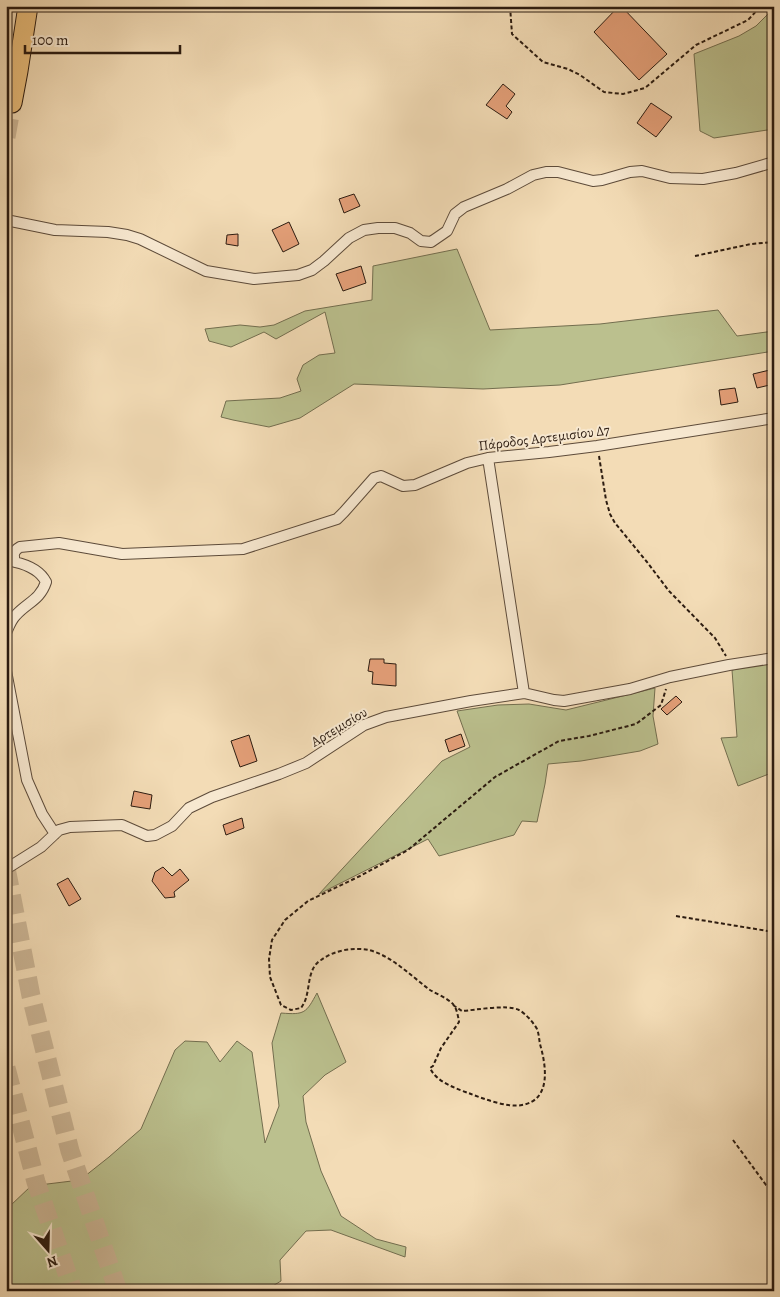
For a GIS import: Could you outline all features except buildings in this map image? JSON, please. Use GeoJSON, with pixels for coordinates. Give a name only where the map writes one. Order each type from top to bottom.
{"type":"FeatureCollection","features":[{"type":"Feature","properties":{"kind":"highway"},"geometry":{"type":"LineString","coordinates":[[12,103],[28,6]]}},
{"type":"Feature","properties":{"kind":"street"},"geometry":{"type":"LineString","coordinates":[[6,220],[54,230],[108,232],[127,235],[206,271],[254,280],[298,275],[312,270],[324,262],[349,238],[364,230],[395,228],[410,233],[421,242],[431,242],[447,231],[455,214],[464,207],[533,175],[546,172],[558,172],[593,182],[630,172],[642,171],[670,178],[703,179],[736,173],[774,162]]}},
{"type":"Feature","properties":{"kind":"street","name":"Πάροδος Αρτεμισίου Δ7"},"geometry":{"type":"LineString","coordinates":[[6,633],[9,624],[16,615],[38,598],[46,582],[43,575],[38,571],[11,561],[14,552],[20,547],[59,543],[122,554],[243,549],[336,519],[374,478],[381,476],[403,486],[415,485],[467,463],[488,458],[597,446],[774,418]]}},
{"type":"Feature","properties":{"kind":"street"},"geometry":{"type":"LineString","coordinates":[[488,458],[524,693]]}},
{"type":"Feature","properties":{"kind":"street","name":"Αρτεμισίου"},"geometry":{"type":"LineString","coordinates":[[6,869],[40,848],[59,830],[114,825],[128,827],[146,836],[155,835],[172,826],[189,808],[212,797],[280,774],[306,763],[364,725],[386,717],[524,693],[564,701],[630,689],[670,677],[774,658]]}},
{"type":"Feature","properties":{"kind":"street"},"geometry":{"type":"LineString","coordinates":[[6,671],[27,780],[42,814],[54,834]]}},
{"type":"Feature","properties":{"kind":"path"},"geometry":{"type":"LineString","coordinates":[[510,6],[512,34],[543,62],[568,69],[604,92],[623,94],[645,88],[696,45],[748,20],[761,6]]}},
{"type":"Feature","properties":{"kind":"path"},"geometry":{"type":"LineString","coordinates":[[695,256],[743,245],[774,242]]}},
{"type":"Feature","properties":{"kind":"path"},"geometry":{"type":"LineString","coordinates":[[597,446],[606,500],[615,523],[669,591],[716,638],[730,665]]}},
{"type":"Feature","properties":{"kind":"path"},"geometry":{"type":"LineString","coordinates":[[454,1005],[459,1022],[430,1068],[433,1072],[448,1084],[489,1101],[520,1106],[537,1098],[544,1082],[545,1064],[537,1029],[529,1018],[518,1009],[498,1007],[462,1011],[454,1005],[429,989],[384,955],[354,948],[338,952],[320,960],[313,969],[306,999],[301,1008],[291,1010],[281,1005],[270,977],[269,958],[272,940],[284,920],[308,902],[408,850],[495,777],[559,741],[598,734],[636,724],[661,705],[670,677]]}},
{"type":"Feature","properties":{"kind":"path"},"geometry":{"type":"LineString","coordinates":[[676,916],[774,932]]}},
{"type":"Feature","properties":{"kind":"path"},"geometry":{"type":"LineString","coordinates":[[733,1140],[766,1185],[774,1188]]}},
{"type":"Feature","properties":{"kind":"green space"},"geometry":{"type":"Polygon","coordinates":[[[774,8],[774,129],[714,138],[700,131],[694,54],[739,36],[756,26],[774,8]]]}},
{"type":"Feature","properties":{"kind":"green space"},"geometry":{"type":"Polygon","coordinates":[[[457,249],[490,330],[600,324],[718,310],[737,336],[774,331],[774,351],[560,385],[483,389],[354,384],[300,418],[269,427],[221,417],[226,401],[280,398],[301,391],[297,379],[303,365],[319,355],[335,353],[325,312],[276,339],[264,332],[231,347],[209,341],[205,329],[240,325],[260,327],[274,325],[305,311],[372,300],[373,266],[457,249]]]}},
{"type":"Feature","properties":{"kind":"green space"},"geometry":{"type":"Polygon","coordinates":[[[774,662],[774,772],[738,786],[721,738],[737,737],[732,670],[774,662]]]}},
{"type":"Feature","properties":{"kind":"green space"},"geometry":{"type":"Polygon","coordinates":[[[655,688],[653,716],[658,744],[640,751],[581,761],[548,764],[537,822],[522,821],[514,835],[439,856],[428,839],[319,894],[442,761],[470,747],[457,711],[498,705],[529,704],[566,710],[655,688]]]}},
{"type":"Feature","properties":{"kind":"green space"},"geometry":{"type":"Polygon","coordinates":[[[317,993],[346,1062],[325,1075],[303,1096],[306,1122],[321,1171],[341,1216],[376,1239],[406,1247],[405,1257],[331,1230],[306,1231],[280,1260],[281,1281],[271,1287],[270,1291],[6,1291],[6,1206],[10,1206],[31,1186],[80,1180],[141,1129],[175,1050],[185,1041],[207,1042],[220,1062],[237,1041],[252,1052],[265,1143],[279,1106],[272,1043],[281,1013],[295,1014],[304,1011],[317,993]]]}},
{"type":"Feature","properties":{"kind":"tunnel"},"geometry":{"type":"LineString","coordinates":[[6,137],[12,103]]}},
{"type":"Feature","properties":{"kind":"tunnel"},"geometry":{"type":"LineString","coordinates":[[6,868],[31,996],[70,1151],[118,1291]]}},
{"type":"Feature","properties":{"kind":"tunnel"},"geometry":{"type":"LineString","coordinates":[[6,1068],[36,1182],[73,1291]]}}]}
